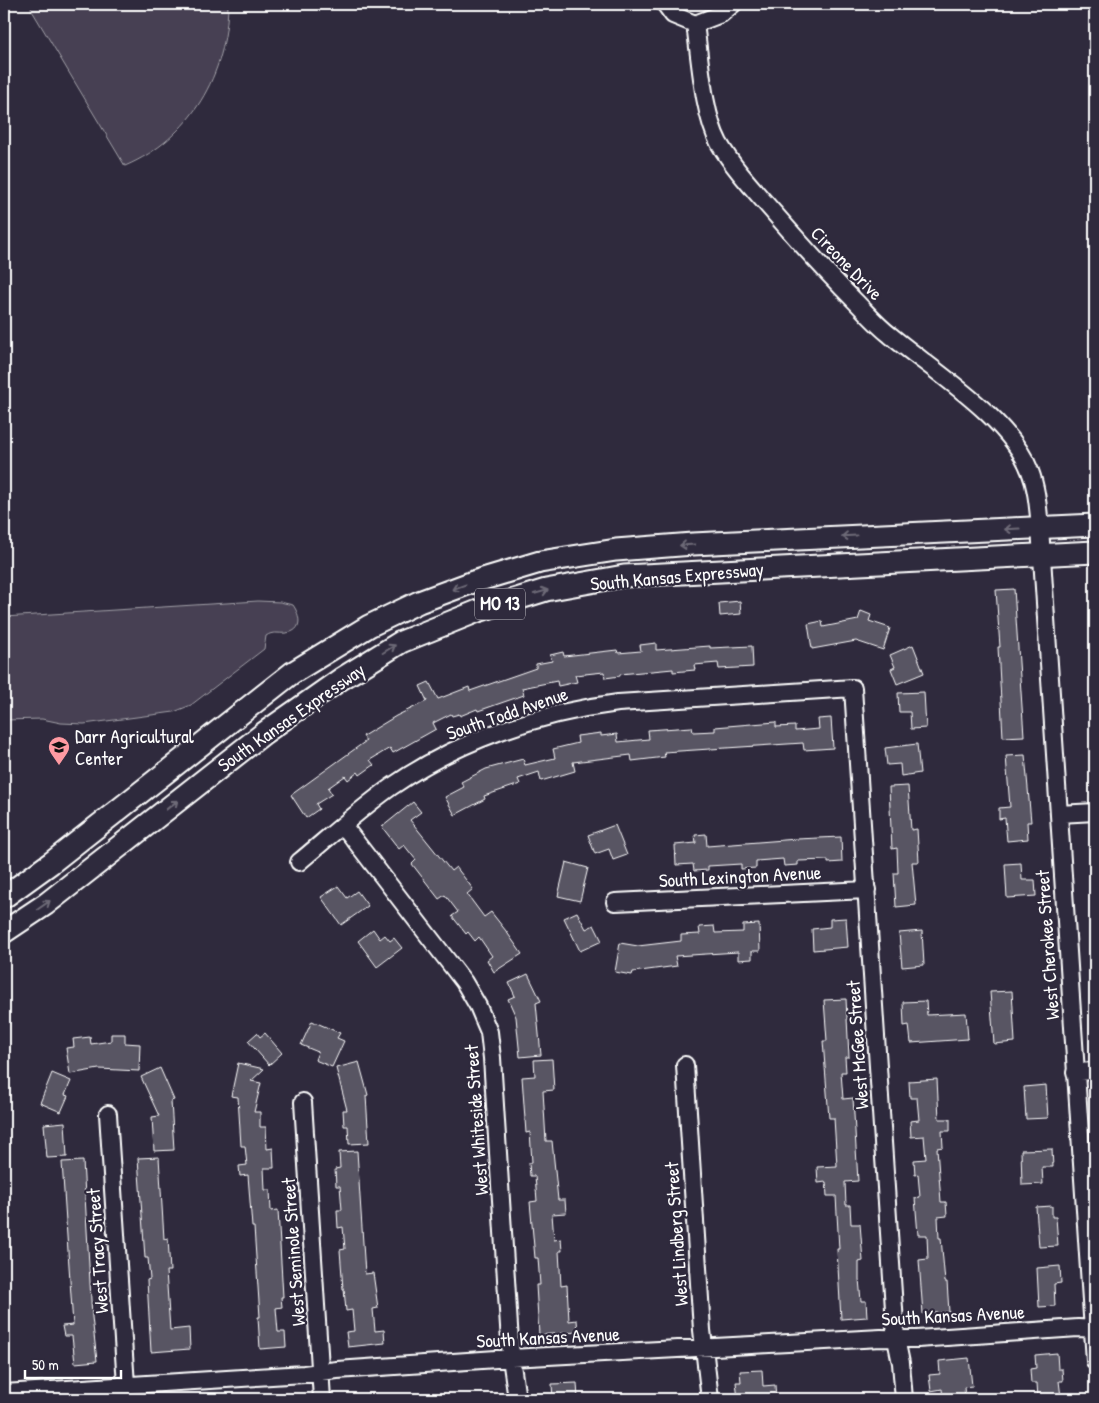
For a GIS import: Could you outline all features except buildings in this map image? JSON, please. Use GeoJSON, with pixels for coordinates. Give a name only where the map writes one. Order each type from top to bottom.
{"type":"FeatureCollection","features":[{"type":"Feature","properties":{"kind":"main road","name":"South Kansas Expressway"},"geometry":{"type":"LineString","coordinates":[[4,897],[74,845],[292,673],[378,622],[418,602],[473,582],[540,562],[616,550],[693,544],[1095,525]]}},
{"type":"Feature","properties":{"kind":"main road","name":"South Kansas Expressway"},"geometry":{"type":"LineString","coordinates":[[4,932],[46,904],[264,733],[341,679],[401,642],[478,611],[546,590],[624,576],[1095,552]]}},
{"type":"Feature","properties":{"kind":"street"},"geometry":{"type":"LineString","coordinates":[[665,4],[673,15],[695,24],[722,14],[734,5]]}},
{"type":"Feature","properties":{"kind":"street","name":"Cireone Drive"},"geometry":{"type":"LineString","coordinates":[[695,24],[708,112],[719,142],[741,174],[812,258],[888,334],[974,401],[1012,441],[1030,470],[1035,488],[1040,527]]}},
{"type":"Feature","properties":{"kind":"street","name":"West Cherokee Street"},"geometry":{"type":"LineString","coordinates":[[1040,527],[1095,1361]]}},
{"type":"Feature","properties":{"kind":"street","name":"South Todd Avenue"},"geometry":{"type":"LineString","coordinates":[[299,862],[392,786],[442,757],[491,735],[563,712],[588,706],[648,700],[853,688]]}},
{"type":"Feature","properties":{"kind":"street","name":"West McGee Street"},"geometry":{"type":"LineString","coordinates":[[853,688],[896,1340],[901,1363],[904,1399]]}},
{"type":"Feature","properties":{"kind":"street"},"geometry":{"type":"LineString","coordinates":[[1058,814],[1095,812]]}},
{"type":"Feature","properties":{"kind":"street","name":"West Whiteside Street"},"geometry":{"type":"LineString","coordinates":[[343,825],[464,982],[478,1006],[489,1032],[494,1078],[511,1358],[517,1399]]}},
{"type":"Feature","properties":{"kind":"street","name":"South Lexington Avenue"},"geometry":{"type":"LineString","coordinates":[[615,902],[867,890]]}},
{"type":"Feature","properties":{"kind":"street","name":"West Lindberg Street"},"geometry":{"type":"LineString","coordinates":[[685,1065],[704,1348],[710,1399]]}},
{"type":"Feature","properties":{"kind":"street"},"geometry":{"type":"LineString","coordinates":[[1075,1072],[1095,1071]]}},
{"type":"Feature","properties":{"kind":"street","name":"West Seminole Street"},"geometry":{"type":"LineString","coordinates":[[303,1102],[322,1399]]}},
{"type":"Feature","properties":{"kind":"street","name":"West Tracy Street"},"geometry":{"type":"LineString","coordinates":[[108,1114],[126,1386]]}},
{"type":"Feature","properties":{"kind":"street","name":"South Kansas Avenue"},"geometry":{"type":"LineString","coordinates":[[4,1393],[511,1358],[881,1338],[896,1340],[1078,1328],[1094,1329]]}},
{"type":"Feature","properties":{"kind":"shaded area"},"geometry":{"type":"Polygon","coordinates":[[[32,4],[228,4],[226,30],[221,55],[201,101],[169,139],[148,154],[125,166],[31,9],[32,4]]]}},
{"type":"Feature","properties":{"kind":"shaded area","name":"Darr Agricultural Center"},"geometry":{"type":"Polygon","coordinates":[[[258,601],[280,602],[293,605],[299,618],[298,626],[292,632],[273,633],[266,636],[264,649],[191,705],[174,712],[84,724],[61,723],[42,719],[4,720],[4,617],[258,601]]]}},
{"type":"Feature","properties":{"kind":"place","name":"Darr Agricultural Center"},"geometry":{"type":"Point","coordinates":[59,766]}}]}
